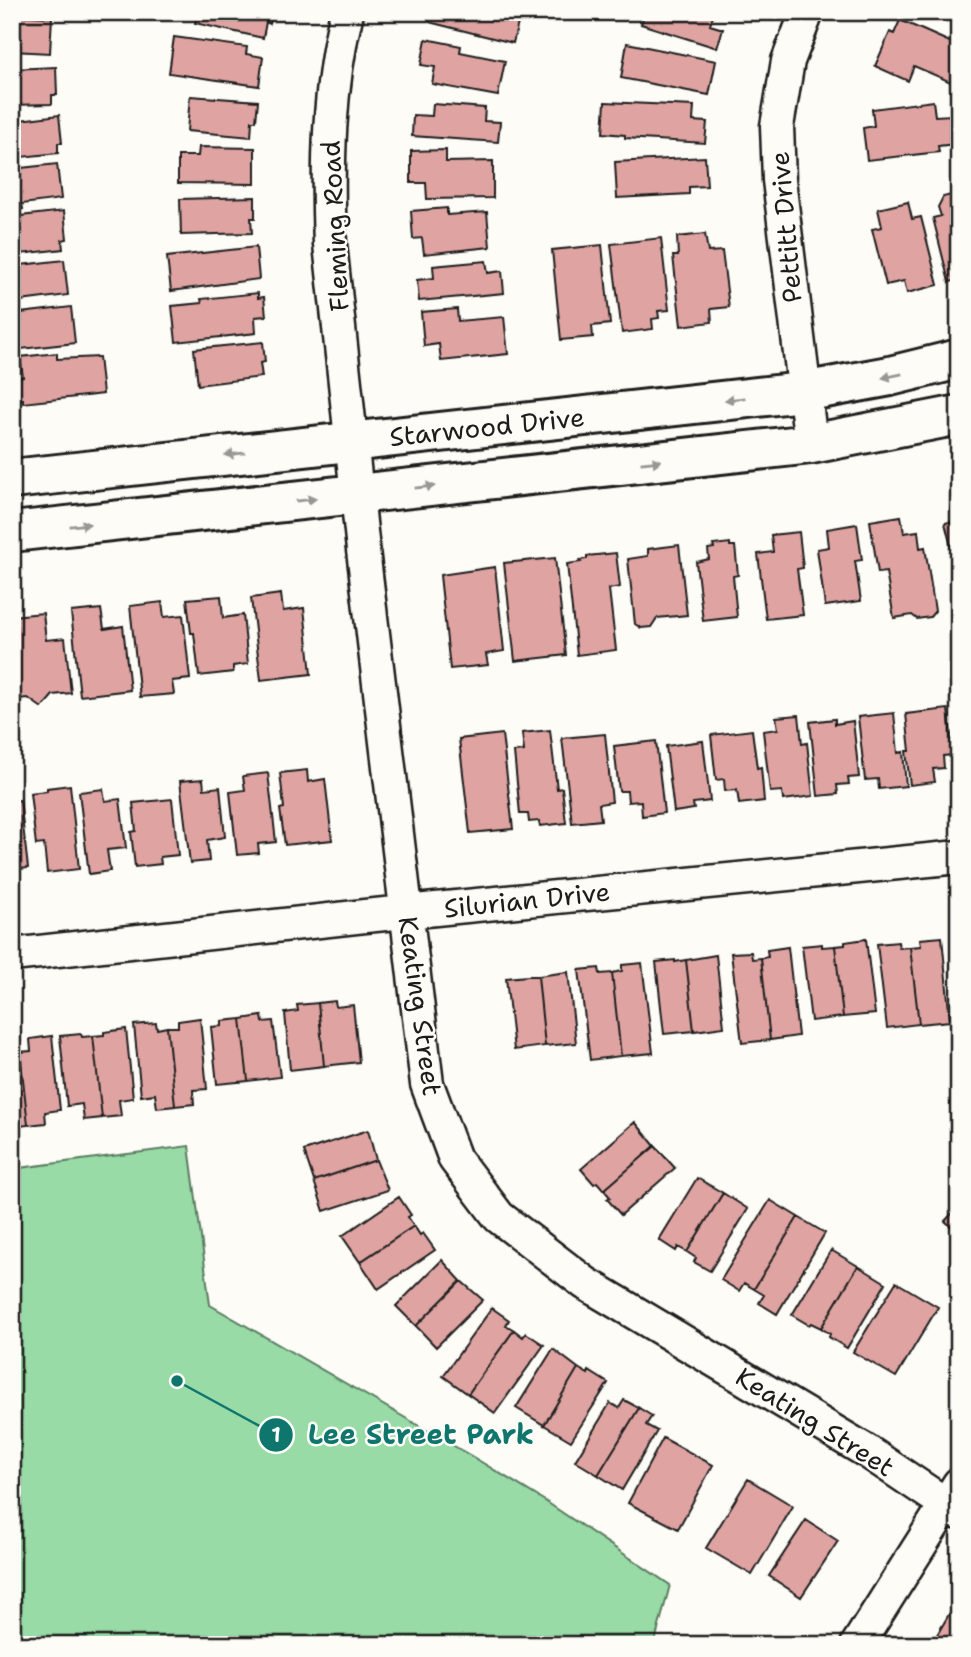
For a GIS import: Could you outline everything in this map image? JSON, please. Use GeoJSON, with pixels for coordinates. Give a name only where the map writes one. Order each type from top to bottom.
{"type":"FeatureCollection","features":[{"type":"Feature","properties":{"kind":"street","name":"Fleming Road"},"geometry":{"type":"LineString","coordinates":[[347,12],[332,93],[328,195],[330,244],[352,441]]}},
{"type":"Feature","properties":{"kind":"street","name":"Pettitt Drive"},"geometry":{"type":"LineString","coordinates":[[807,12],[788,61],[777,126],[779,180],[811,444]]}},
{"type":"Feature","properties":{"kind":"street","name":"Starwood Drive"},"geometry":{"type":"LineString","coordinates":[[12,479],[803,392],[890,376],[959,359]]}},
{"type":"Feature","properties":{"kind":"street","name":"Starwood Drive"},"geometry":{"type":"LineString","coordinates":[[12,532],[811,444],[959,415]]}},
{"type":"Feature","properties":{"kind":"street","name":"Keating Street"},"geometry":{"type":"LineString","coordinates":[[352,441],[427,1084],[454,1159],[499,1217],[585,1283],[954,1501]]}},
{"type":"Feature","properties":{"kind":"street","name":"Silurian Drive"},"geometry":{"type":"LineString","coordinates":[[12,955],[407,912],[959,857]]}},
{"type":"Feature","properties":{"kind":"street"},"geometry":{"type":"LineString","coordinates":[[857,1645],[954,1501]]}},
{"type":"Feature","properties":{"kind":"shaded area"},"geometry":{"type":"Polygon","coordinates":[[[12,1628],[39,1645],[12,1645],[12,1628]]]}},
{"type":"Feature","properties":{"kind":"green space"},"geometry":{"type":"Polygon","coordinates":[[[189,1146],[210,1305],[473,1457],[545,1501],[670,1585],[654,1645],[39,1645],[12,1628],[12,1169],[189,1146]]]}},
{"type":"Feature","properties":{"kind":"building"},"geometry":{"type":"Polygon","coordinates":[[[197,12],[273,12],[270,24],[266,22],[263,38],[195,23],[197,12]]]}},
{"type":"Feature","properties":{"kind":"building"},"geometry":{"type":"Polygon","coordinates":[[[432,12],[506,12],[504,20],[518,23],[513,43],[429,22],[432,12]]]}},
{"type":"Feature","properties":{"kind":"building"},"geometry":{"type":"Polygon","coordinates":[[[645,12],[714,12],[710,25],[723,29],[717,48],[641,24],[645,12]]]}},
{"type":"Feature","properties":{"kind":"building"},"geometry":{"type":"Polygon","coordinates":[[[938,12],[959,12],[959,25],[938,12]]]}},
{"type":"Feature","properties":{"kind":"building"},"geometry":{"type":"Polygon","coordinates":[[[12,15],[52,17],[50,53],[12,51],[12,15]]]}},
{"type":"Feature","properties":{"kind":"building"},"geometry":{"type":"Polygon","coordinates":[[[900,20],[959,46],[959,70],[953,83],[914,66],[908,81],[875,66],[890,32],[894,34],[900,20]]]}},
{"type":"Feature","properties":{"kind":"building"},"geometry":{"type":"Polygon","coordinates":[[[174,37],[247,47],[246,54],[263,57],[259,86],[169,73],[174,37]]]}},
{"type":"Feature","properties":{"kind":"building"},"geometry":{"type":"Polygon","coordinates":[[[426,39],[461,46],[460,52],[505,61],[498,96],[432,84],[435,67],[421,65],[426,39]]]}},
{"type":"Feature","properties":{"kind":"building"},"geometry":{"type":"Polygon","coordinates":[[[627,43],[716,61],[709,95],[621,78],[627,43]]]}},
{"type":"Feature","properties":{"kind":"building"},"geometry":{"type":"Polygon","coordinates":[[[56,67],[57,95],[52,95],[52,104],[12,105],[12,69],[56,67]]]}},
{"type":"Feature","properties":{"kind":"building"},"geometry":{"type":"Polygon","coordinates":[[[190,96],[258,101],[251,137],[187,131],[190,96]]]}},
{"type":"Feature","properties":{"kind":"building"},"geometry":{"type":"Polygon","coordinates":[[[933,101],[935,116],[952,115],[956,144],[938,146],[939,152],[867,160],[863,128],[874,126],[872,109],[933,101]]]}},
{"type":"Feature","properties":{"kind":"building"},"geometry":{"type":"Polygon","coordinates":[[[605,102],[694,106],[693,121],[707,122],[705,143],[625,138],[625,135],[603,133],[605,102]]]}},
{"type":"Feature","properties":{"kind":"building"},"geometry":{"type":"Polygon","coordinates":[[[433,104],[485,108],[484,121],[500,122],[498,142],[412,136],[413,115],[432,116],[433,104]]]}},
{"type":"Feature","properties":{"kind":"building"},"geometry":{"type":"Polygon","coordinates":[[[59,115],[62,143],[58,143],[58,153],[12,158],[12,121],[59,115]]]}},
{"type":"Feature","properties":{"kind":"building"},"geometry":{"type":"Polygon","coordinates":[[[199,147],[255,148],[255,184],[178,183],[178,156],[198,156],[199,147]]]}},
{"type":"Feature","properties":{"kind":"building"},"geometry":{"type":"Polygon","coordinates":[[[446,150],[446,162],[493,161],[493,198],[427,199],[426,183],[411,183],[411,151],[446,150]]]}},
{"type":"Feature","properties":{"kind":"building"},"geometry":{"type":"Polygon","coordinates":[[[705,157],[707,186],[689,187],[689,194],[617,198],[615,162],[705,157]]]}},
{"type":"Feature","properties":{"kind":"building"},"geometry":{"type":"Polygon","coordinates":[[[57,164],[61,199],[22,204],[23,209],[12,210],[12,169],[57,164]]]}},
{"type":"Feature","properties":{"kind":"building"},"geometry":{"type":"Polygon","coordinates":[[[959,193],[959,280],[949,282],[933,218],[941,216],[938,207],[943,197],[959,193]]]}},
{"type":"Feature","properties":{"kind":"building"},"geometry":{"type":"Polygon","coordinates":[[[255,197],[255,218],[251,218],[252,233],[181,235],[180,199],[255,197]]]}},
{"type":"Feature","properties":{"kind":"building"},"geometry":{"type":"Polygon","coordinates":[[[908,202],[912,219],[921,217],[938,285],[907,293],[904,281],[886,285],[872,229],[882,227],[878,209],[908,202]]]}},
{"type":"Feature","properties":{"kind":"building"},"geometry":{"type":"Polygon","coordinates":[[[447,208],[447,215],[487,212],[490,247],[424,254],[422,238],[413,239],[411,211],[447,208]]]}},
{"type":"Feature","properties":{"kind":"building"},"geometry":{"type":"Polygon","coordinates":[[[64,211],[67,239],[62,240],[63,249],[12,255],[12,217],[64,211]]]}},
{"type":"Feature","properties":{"kind":"building"},"geometry":{"type":"Polygon","coordinates":[[[705,234],[708,252],[722,251],[729,307],[711,309],[712,322],[681,326],[673,256],[678,256],[677,237],[705,234]]]}},
{"type":"Feature","properties":{"kind":"building"},"geometry":{"type":"Polygon","coordinates":[[[661,238],[669,310],[658,311],[659,318],[652,319],[653,329],[622,333],[611,244],[661,238]]]}},
{"type":"Feature","properties":{"kind":"building"},"geometry":{"type":"Polygon","coordinates":[[[602,245],[610,324],[592,326],[593,337],[561,340],[552,250],[602,245]]]}},
{"type":"Feature","properties":{"kind":"building"},"geometry":{"type":"Polygon","coordinates":[[[256,247],[259,279],[171,291],[167,257],[256,247]]]}},
{"type":"Feature","properties":{"kind":"building"},"geometry":{"type":"Polygon","coordinates":[[[64,260],[68,295],[12,302],[12,266],[64,260]]]}},
{"type":"Feature","properties":{"kind":"building"},"geometry":{"type":"Polygon","coordinates":[[[486,261],[488,273],[502,271],[504,293],[419,301],[417,280],[434,278],[433,266],[486,261]]]}},
{"type":"Feature","properties":{"kind":"building"},"geometry":{"type":"Polygon","coordinates":[[[258,293],[258,298],[264,297],[266,316],[255,317],[256,333],[176,342],[172,306],[202,303],[201,299],[258,293]]]}},
{"type":"Feature","properties":{"kind":"building"},"geometry":{"type":"Polygon","coordinates":[[[71,307],[75,343],[12,350],[12,314],[71,307]]]}},
{"type":"Feature","properties":{"kind":"building"},"geometry":{"type":"Polygon","coordinates":[[[457,309],[458,321],[504,317],[508,354],[441,361],[439,344],[424,346],[421,312],[457,309]]]}},
{"type":"Feature","properties":{"kind":"building"},"geometry":{"type":"Polygon","coordinates":[[[263,342],[265,362],[260,363],[262,377],[198,385],[194,349],[263,342]]]}},
{"type":"Feature","properties":{"kind":"building"},"geometry":{"type":"Polygon","coordinates":[[[57,353],[57,359],[99,357],[103,394],[23,403],[23,399],[14,400],[12,378],[23,377],[20,357],[57,353]]]}},
{"type":"Feature","properties":{"kind":"building"},"geometry":{"type":"Polygon","coordinates":[[[959,504],[959,578],[945,523],[954,521],[951,506],[959,504]]]}},
{"type":"Feature","properties":{"kind":"building"},"geometry":{"type":"Polygon","coordinates":[[[901,516],[904,533],[918,531],[920,548],[925,547],[935,611],[930,617],[917,619],[912,615],[894,618],[886,572],[878,573],[870,521],[901,516]]]}},
{"type":"Feature","properties":{"kind":"building"},"geometry":{"type":"Polygon","coordinates":[[[857,524],[862,560],[855,561],[861,601],[825,606],[817,549],[829,547],[827,529],[857,524]]]}},
{"type":"Feature","properties":{"kind":"building"},"geometry":{"type":"Polygon","coordinates":[[[799,532],[803,568],[797,569],[803,615],[766,619],[758,554],[773,552],[771,535],[799,532]]]}},
{"type":"Feature","properties":{"kind":"building"},"geometry":{"type":"Polygon","coordinates":[[[730,543],[730,546],[735,546],[738,575],[733,576],[737,617],[703,621],[696,562],[709,559],[708,549],[714,548],[713,545],[730,543]]]}},
{"type":"Feature","properties":{"kind":"building"},"geometry":{"type":"Polygon","coordinates":[[[679,545],[687,615],[657,618],[651,627],[641,628],[635,624],[628,559],[648,556],[648,549],[679,545]]]}},
{"type":"Feature","properties":{"kind":"building"},"geometry":{"type":"Polygon","coordinates":[[[616,553],[620,587],[609,589],[616,650],[577,655],[567,564],[581,562],[580,560],[587,559],[587,556],[616,553]]]}},
{"type":"Feature","properties":{"kind":"building"},"geometry":{"type":"Polygon","coordinates":[[[555,558],[566,655],[515,661],[504,563],[555,558]]]}},
{"type":"Feature","properties":{"kind":"building"},"geometry":{"type":"Polygon","coordinates":[[[495,567],[504,651],[486,654],[488,665],[450,669],[440,575],[495,567]]]}},
{"type":"Feature","properties":{"kind":"building"},"geometry":{"type":"Polygon","coordinates":[[[281,594],[283,611],[304,608],[311,674],[261,680],[251,598],[281,594]]]}},
{"type":"Feature","properties":{"kind":"building"},"geometry":{"type":"Polygon","coordinates":[[[221,596],[223,618],[243,615],[248,664],[233,666],[233,672],[199,676],[187,599],[221,596]]]}},
{"type":"Feature","properties":{"kind":"building"},"geometry":{"type":"Polygon","coordinates":[[[162,602],[164,617],[183,615],[190,679],[172,681],[174,694],[140,697],[130,606],[162,602]]]}},
{"type":"Feature","properties":{"kind":"building"},"geometry":{"type":"Polygon","coordinates":[[[101,609],[104,629],[123,626],[130,690],[80,696],[71,612],[101,609]]]}},
{"type":"Feature","properties":{"kind":"building"},"geometry":{"type":"Polygon","coordinates":[[[43,613],[46,640],[65,638],[71,693],[53,695],[42,708],[28,698],[19,699],[12,616],[43,613]]]}},
{"type":"Feature","properties":{"kind":"building"},"geometry":{"type":"Polygon","coordinates":[[[959,694],[959,730],[952,696],[959,694]]]}},
{"type":"Feature","properties":{"kind":"building"},"geometry":{"type":"Polygon","coordinates":[[[948,709],[953,755],[943,756],[944,768],[933,769],[935,782],[910,785],[906,714],[948,709]]]}},
{"type":"Feature","properties":{"kind":"building"},"geometry":{"type":"Polygon","coordinates":[[[894,713],[898,753],[903,752],[906,786],[879,789],[878,779],[865,780],[858,717],[894,713]]]}},
{"type":"Feature","properties":{"kind":"building"},"geometry":{"type":"Polygon","coordinates":[[[799,715],[802,744],[807,743],[813,796],[783,800],[782,791],[770,792],[763,731],[778,729],[776,717],[799,715]]]}},
{"type":"Feature","properties":{"kind":"building"},"geometry":{"type":"Polygon","coordinates":[[[835,719],[835,724],[853,721],[859,777],[848,778],[849,784],[837,785],[838,794],[818,796],[810,722],[835,719]]]}},
{"type":"Feature","properties":{"kind":"building"},"geometry":{"type":"Polygon","coordinates":[[[550,730],[557,789],[562,788],[566,823],[540,826],[539,821],[529,822],[528,814],[520,814],[514,752],[524,751],[522,733],[550,730]]]}},
{"type":"Feature","properties":{"kind":"building"},"geometry":{"type":"Polygon","coordinates":[[[752,730],[757,768],[761,767],[764,801],[739,804],[737,790],[725,791],[724,779],[716,780],[711,735],[752,730]]]}},
{"type":"Feature","properties":{"kind":"building"},"geometry":{"type":"Polygon","coordinates":[[[502,734],[513,829],[470,833],[459,739],[502,734]]]}},
{"type":"Feature","properties":{"kind":"building"},"geometry":{"type":"Polygon","coordinates":[[[605,734],[612,802],[599,804],[601,820],[572,823],[562,738],[605,734]]]}},
{"type":"Feature","properties":{"kind":"building"},"geometry":{"type":"Polygon","coordinates":[[[656,741],[664,813],[642,816],[641,801],[628,802],[627,791],[619,791],[614,746],[656,741]]]}},
{"type":"Feature","properties":{"kind":"building"},"geometry":{"type":"Polygon","coordinates":[[[703,741],[710,801],[693,803],[694,809],[674,812],[666,746],[703,741]]]}},
{"type":"Feature","properties":{"kind":"building"},"geometry":{"type":"Polygon","coordinates":[[[307,770],[308,782],[325,779],[332,840],[285,845],[280,809],[284,808],[280,773],[307,770]]]}},
{"type":"Feature","properties":{"kind":"building"},"geometry":{"type":"Polygon","coordinates":[[[268,773],[276,842],[258,844],[259,853],[237,855],[230,792],[245,790],[243,776],[268,773]]]}},
{"type":"Feature","properties":{"kind":"building"},"geometry":{"type":"Polygon","coordinates":[[[203,779],[204,789],[220,787],[225,837],[207,840],[209,861],[190,863],[180,781],[203,779]]]}},
{"type":"Feature","properties":{"kind":"building"},"geometry":{"type":"Polygon","coordinates":[[[70,785],[79,869],[47,873],[44,844],[36,845],[30,793],[70,785]]]}},
{"type":"Feature","properties":{"kind":"building"},"geometry":{"type":"Polygon","coordinates":[[[103,789],[105,801],[120,799],[126,848],[107,850],[110,871],[89,874],[79,792],[103,789]]]}},
{"type":"Feature","properties":{"kind":"building"},"geometry":{"type":"Polygon","coordinates":[[[172,799],[178,855],[160,857],[161,864],[135,867],[131,832],[136,831],[133,803],[172,799]]]}},
{"type":"Feature","properties":{"kind":"building"},"geometry":{"type":"Polygon","coordinates":[[[20,800],[28,868],[12,870],[12,801],[20,800]]]}},
{"type":"Feature","properties":{"kind":"building"},"geometry":{"type":"Polygon","coordinates":[[[959,934],[959,970],[953,935],[959,934]]]}},
{"type":"Feature","properties":{"kind":"building"},"geometry":{"type":"Polygon","coordinates":[[[942,937],[950,1021],[919,1024],[910,947],[921,946],[920,939],[942,937]]]}},
{"type":"Feature","properties":{"kind":"building"},"geometry":{"type":"Polygon","coordinates":[[[866,939],[875,1014],[843,1017],[835,946],[866,939]]]}},
{"type":"Feature","properties":{"kind":"building"},"geometry":{"type":"Polygon","coordinates":[[[898,942],[899,948],[910,947],[919,1024],[887,1028],[877,944],[898,942]]]}},
{"type":"Feature","properties":{"kind":"building"},"geometry":{"type":"Polygon","coordinates":[[[822,944],[822,947],[835,946],[843,1017],[811,1021],[802,946],[822,944]]]}},
{"type":"Feature","properties":{"kind":"building"},"geometry":{"type":"Polygon","coordinates":[[[788,947],[798,1036],[770,1040],[761,958],[768,957],[767,950],[788,947]]]}},
{"type":"Feature","properties":{"kind":"building"},"geometry":{"type":"Polygon","coordinates":[[[751,952],[752,959],[761,958],[770,1040],[742,1043],[731,953],[751,952]]]}},
{"type":"Feature","properties":{"kind":"building"},"geometry":{"type":"Polygon","coordinates":[[[716,955],[724,1027],[694,1031],[686,960],[716,955]]]}},
{"type":"Feature","properties":{"kind":"building"},"geometry":{"type":"Polygon","coordinates":[[[686,960],[694,1031],[664,1034],[656,962],[686,960]]]}},
{"type":"Feature","properties":{"kind":"building"},"geometry":{"type":"Polygon","coordinates":[[[642,963],[653,1053],[621,1056],[612,973],[622,971],[622,965],[642,963]]]}},
{"type":"Feature","properties":{"kind":"building"},"geometry":{"type":"Polygon","coordinates":[[[599,968],[600,974],[612,973],[621,1056],[590,1060],[579,970],[599,968]]]}},
{"type":"Feature","properties":{"kind":"building"},"geometry":{"type":"Polygon","coordinates":[[[568,972],[576,1043],[545,1046],[538,976],[568,972]]]}},
{"type":"Feature","properties":{"kind":"building"},"geometry":{"type":"Polygon","coordinates":[[[538,976],[545,1046],[514,1050],[506,978],[538,976]]]}},
{"type":"Feature","properties":{"kind":"building"},"geometry":{"type":"Polygon","coordinates":[[[335,1001],[336,1007],[353,1005],[359,1062],[324,1066],[318,1003],[335,1001]]]}},
{"type":"Feature","properties":{"kind":"building"},"geometry":{"type":"Polygon","coordinates":[[[318,1003],[324,1066],[290,1070],[285,1013],[298,1011],[297,1005],[318,1003]]]}},
{"type":"Feature","properties":{"kind":"building"},"geometry":{"type":"Polygon","coordinates":[[[262,1016],[263,1022],[273,1021],[280,1077],[248,1081],[241,1019],[262,1016]]]}},
{"type":"Feature","properties":{"kind":"building"},"geometry":{"type":"Polygon","coordinates":[[[200,1018],[207,1089],[193,1090],[194,1104],[175,1106],[167,1027],[178,1027],[178,1021],[200,1018]]]}},
{"type":"Feature","properties":{"kind":"building"},"geometry":{"type":"Polygon","coordinates":[[[241,1019],[248,1081],[217,1084],[211,1027],[222,1026],[222,1021],[241,1019]]]}},
{"type":"Feature","properties":{"kind":"building"},"geometry":{"type":"Polygon","coordinates":[[[156,1023],[157,1029],[167,1027],[175,1106],[157,1108],[155,1094],[141,1096],[134,1025],[156,1023]]]}},
{"type":"Feature","properties":{"kind":"building"},"geometry":{"type":"Polygon","coordinates":[[[126,1029],[133,1098],[119,1100],[121,1116],[102,1118],[93,1036],[126,1029]]]}},
{"type":"Feature","properties":{"kind":"building"},"geometry":{"type":"Polygon","coordinates":[[[81,1034],[82,1037],[93,1036],[102,1118],[84,1120],[82,1104],[67,1106],[60,1036],[81,1034]]]}},
{"type":"Feature","properties":{"kind":"building"},"geometry":{"type":"Polygon","coordinates":[[[52,1036],[60,1110],[45,1112],[46,1123],[28,1125],[20,1052],[31,1051],[30,1039],[52,1036]]]}},
{"type":"Feature","properties":{"kind":"building"},"geometry":{"type":"Polygon","coordinates":[[[20,1052],[28,1125],[12,1127],[12,1054],[20,1052]]]}},
{"type":"Feature","properties":{"kind":"building"},"geometry":{"type":"Polygon","coordinates":[[[635,1122],[655,1146],[604,1190],[597,1182],[594,1184],[581,1169],[635,1122]]]}},
{"type":"Feature","properties":{"kind":"building"},"geometry":{"type":"Polygon","coordinates":[[[368,1130],[376,1160],[314,1181],[304,1151],[368,1130]]]}},
{"type":"Feature","properties":{"kind":"building"},"geometry":{"type":"Polygon","coordinates":[[[655,1146],[675,1168],[621,1215],[607,1199],[610,1197],[604,1190],[655,1146]]]}},
{"type":"Feature","properties":{"kind":"building"},"geometry":{"type":"Polygon","coordinates":[[[376,1160],[388,1190],[324,1211],[314,1181],[376,1160]]]}},
{"type":"Feature","properties":{"kind":"building"},"geometry":{"type":"Polygon","coordinates":[[[697,1178],[723,1193],[687,1252],[678,1247],[676,1251],[659,1240],[697,1178]]]}},
{"type":"Feature","properties":{"kind":"building"},"geometry":{"type":"Polygon","coordinates":[[[723,1193],[748,1209],[710,1271],[694,1262],[696,1258],[687,1252],[723,1193]]]}},
{"type":"Feature","properties":{"kind":"building"},"geometry":{"type":"Polygon","coordinates":[[[399,1197],[411,1215],[408,1217],[414,1226],[360,1262],[342,1236],[399,1197]]]}},
{"type":"Feature","properties":{"kind":"building"},"geometry":{"type":"Polygon","coordinates":[[[770,1200],[798,1217],[754,1289],[744,1283],[739,1291],[721,1280],[770,1200]]]}},
{"type":"Feature","properties":{"kind":"building"},"geometry":{"type":"Polygon","coordinates":[[[959,1206],[959,1234],[945,1221],[959,1206]]]}},
{"type":"Feature","properties":{"kind":"building"},"geometry":{"type":"Polygon","coordinates":[[[798,1217],[825,1233],[777,1314],[759,1303],[764,1295],[754,1289],[798,1217]]]}},
{"type":"Feature","properties":{"kind":"building"},"geometry":{"type":"Polygon","coordinates":[[[414,1226],[420,1235],[423,1233],[435,1250],[378,1289],[360,1262],[414,1226]]]}},
{"type":"Feature","properties":{"kind":"building"},"geometry":{"type":"Polygon","coordinates":[[[831,1250],[858,1266],[821,1328],[811,1323],[809,1325],[792,1315],[831,1250]]]}},
{"type":"Feature","properties":{"kind":"building"},"geometry":{"type":"Polygon","coordinates":[[[442,1260],[461,1281],[416,1326],[396,1306],[442,1260]]]}},
{"type":"Feature","properties":{"kind":"building"},"geometry":{"type":"Polygon","coordinates":[[[858,1266],[886,1283],[847,1348],[829,1337],[830,1334],[821,1328],[858,1266]]]}},
{"type":"Feature","properties":{"kind":"building"},"geometry":{"type":"Polygon","coordinates":[[[461,1281],[483,1300],[436,1347],[416,1326],[461,1281]]]}},
{"type":"Feature","properties":{"kind":"building"},"geometry":{"type":"Polygon","coordinates":[[[896,1282],[938,1307],[896,1377],[853,1352],[896,1282]]]}},
{"type":"Feature","properties":{"kind":"building"},"geometry":{"type":"Polygon","coordinates":[[[492,1308],[509,1320],[506,1325],[514,1330],[468,1394],[443,1376],[492,1308]]]}},
{"type":"Feature","properties":{"kind":"building"},"geometry":{"type":"Polygon","coordinates":[[[514,1330],[523,1337],[526,1333],[544,1345],[495,1413],[468,1394],[514,1330]]]}},
{"type":"Feature","properties":{"kind":"building"},"geometry":{"type":"Polygon","coordinates":[[[553,1349],[578,1368],[544,1425],[516,1408],[553,1349]]]}},
{"type":"Feature","properties":{"kind":"building"},"geometry":{"type":"Polygon","coordinates":[[[578,1368],[588,1374],[589,1371],[608,1383],[571,1441],[544,1425],[578,1368]]]}},
{"type":"Feature","properties":{"kind":"building"},"geometry":{"type":"Polygon","coordinates":[[[624,1400],[639,1408],[598,1475],[575,1461],[610,1403],[619,1408],[624,1400]]]}},
{"type":"Feature","properties":{"kind":"building"},"geometry":{"type":"Polygon","coordinates":[[[639,1408],[652,1416],[646,1425],[657,1431],[622,1490],[598,1475],[639,1408]]]}},
{"type":"Feature","properties":{"kind":"building"},"geometry":{"type":"Polygon","coordinates":[[[663,1438],[713,1465],[678,1529],[628,1503],[663,1438]]]}},
{"type":"Feature","properties":{"kind":"building"},"geometry":{"type":"Polygon","coordinates":[[[748,1479],[793,1506],[752,1575],[706,1548],[748,1479]]]}},
{"type":"Feature","properties":{"kind":"building"},"geometry":{"type":"Polygon","coordinates":[[[806,1520],[838,1541],[801,1597],[769,1576],[806,1520]]]}},
{"type":"Feature","properties":{"kind":"building"},"geometry":{"type":"Polygon","coordinates":[[[955,1604],[959,1606],[959,1645],[931,1645],[955,1604]]]}},
{"type":"Feature","properties":{"kind":"place","name":"Lee Street Park"},"geometry":{"type":"Point","coordinates":[177,1381]}}]}
